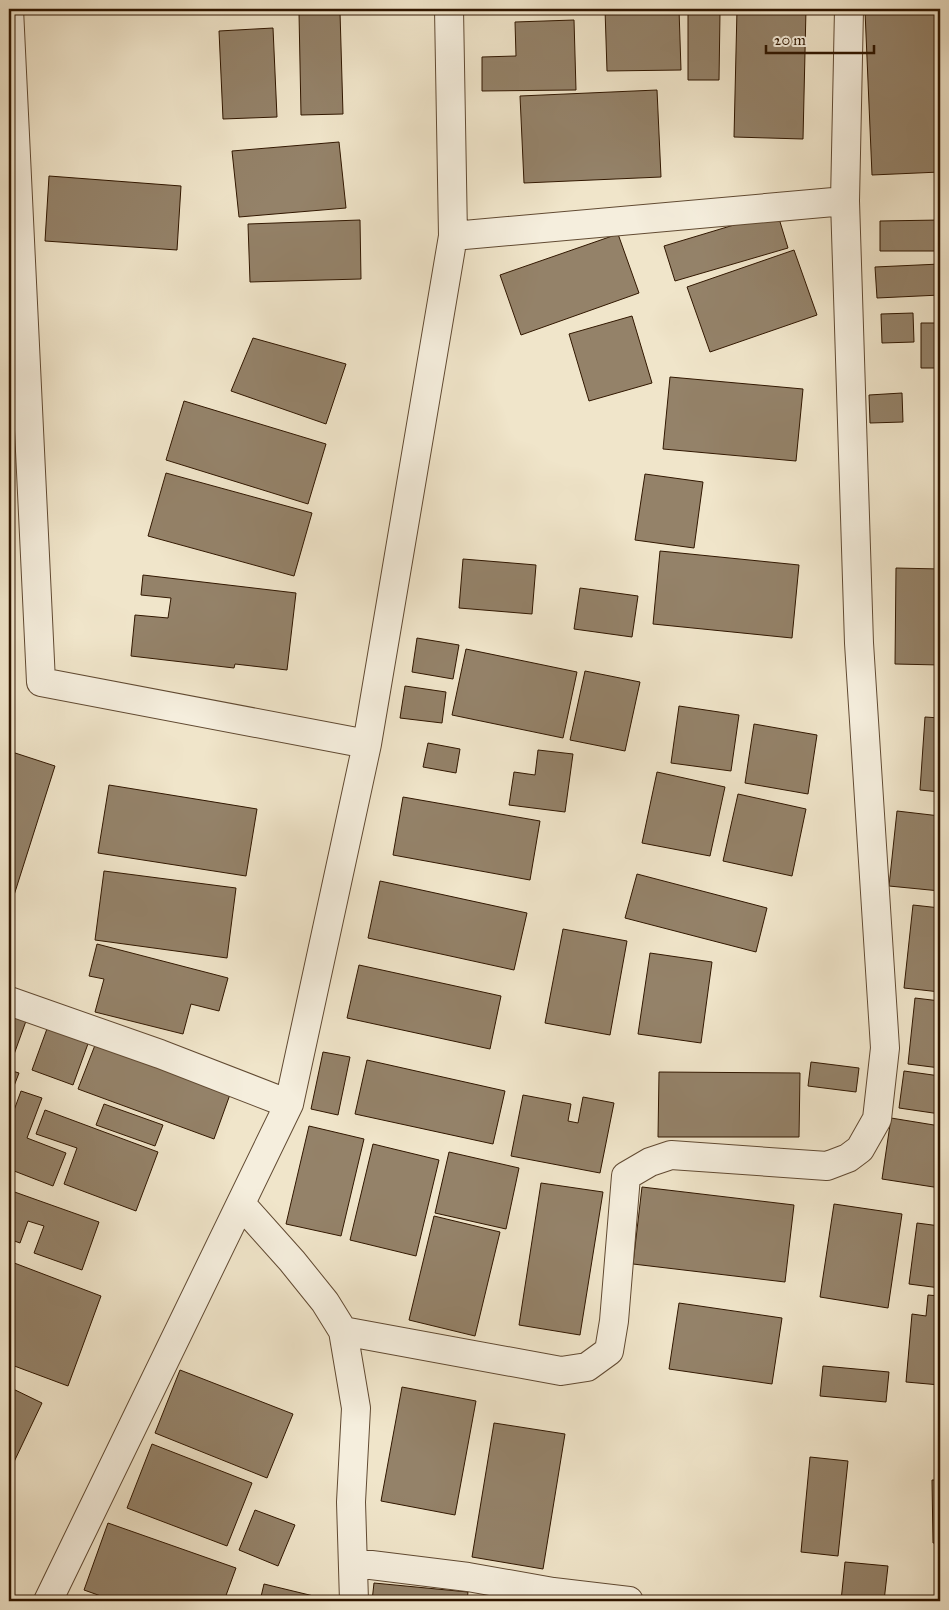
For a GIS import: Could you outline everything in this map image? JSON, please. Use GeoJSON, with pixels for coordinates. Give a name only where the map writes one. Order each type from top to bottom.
{"type":"FeatureCollection","features":[{"type":"Feature","properties":{"kind":"street"},"geometry":{"type":"LineString","coordinates":[[9,9],[41,682],[367,744]]}},
{"type":"Feature","properties":{"kind":"street"},"geometry":{"type":"LineString","coordinates":[[48,1601],[289,1104],[367,744],[453,236],[449,9]]}},
{"type":"Feature","properties":{"kind":"street"},"geometry":{"type":"LineString","coordinates":[[343,1331],[561,1371],[587,1366],[609,1351],[614,1321],[626,1176],[650,1162],[671,1155],[827,1166],[848,1158],[860,1149],[877,1119],[885,1048],[859,643],[845,201],[849,9]]}},
{"type":"Feature","properties":{"kind":"street"},"geometry":{"type":"LineString","coordinates":[[453,236],[845,201]]}},
{"type":"Feature","properties":{"kind":"street"},"geometry":{"type":"LineString","coordinates":[[9,1001],[160,1054],[289,1104]]}},
{"type":"Feature","properties":{"kind":"street"},"geometry":{"type":"LineString","coordinates":[[241,1204],[303,1274],[325,1302],[343,1331],[356,1408],[352,1502],[355,1563],[354,1601]]}},
{"type":"Feature","properties":{"kind":"street"},"geometry":{"type":"LineString","coordinates":[[355,1563],[468,1576],[553,1592],[629,1601]]}},
{"type":"Feature","properties":{"kind":"building"},"geometry":{"type":"Polygon","coordinates":[[[605,9],[679,9],[681,70],[607,71],[605,9]]]}},
{"type":"Feature","properties":{"kind":"building"},"geometry":{"type":"Polygon","coordinates":[[[737,9],[806,9],[803,139],[734,137],[737,9]]]}},
{"type":"Feature","properties":{"kind":"building"},"geometry":{"type":"Polygon","coordinates":[[[940,9],[940,172],[872,175],[865,11],[940,9]]]}},
{"type":"Feature","properties":{"kind":"building"},"geometry":{"type":"Polygon","coordinates":[[[340,12],[343,114],[301,115],[299,13],[340,12]]]}},
{"type":"Feature","properties":{"kind":"building"},"geometry":{"type":"Polygon","coordinates":[[[688,13],[720,13],[719,80],[688,80],[688,13]]]}},
{"type":"Feature","properties":{"kind":"building"},"geometry":{"type":"Polygon","coordinates":[[[574,20],[576,90],[482,91],[482,57],[516,56],[515,22],[574,20]]]}},
{"type":"Feature","properties":{"kind":"building"},"geometry":{"type":"Polygon","coordinates":[[[273,28],[277,117],[223,119],[219,31],[273,28]]]}},
{"type":"Feature","properties":{"kind":"building"},"geometry":{"type":"Polygon","coordinates":[[[657,90],[661,177],[524,183],[520,96],[657,90]]]}},
{"type":"Feature","properties":{"kind":"building"},"geometry":{"type":"Polygon","coordinates":[[[339,142],[346,208],[239,217],[232,151],[339,142]]]}},
{"type":"Feature","properties":{"kind":"building"},"geometry":{"type":"Polygon","coordinates":[[[49,176],[181,186],[177,250],[45,241],[49,176]]]}},
{"type":"Feature","properties":{"kind":"building"},"geometry":{"type":"Polygon","coordinates":[[[777,212],[788,248],[675,281],[664,246],[777,212]]]}},
{"type":"Feature","properties":{"kind":"building"},"geometry":{"type":"Polygon","coordinates":[[[360,220],[361,279],[250,282],[248,224],[360,220]]]}},
{"type":"Feature","properties":{"kind":"building"},"geometry":{"type":"Polygon","coordinates":[[[940,220],[940,251],[880,251],[880,221],[940,220]]]}},
{"type":"Feature","properties":{"kind":"building"},"geometry":{"type":"Polygon","coordinates":[[[618,234],[639,293],[521,335],[500,275],[618,234]]]}},
{"type":"Feature","properties":{"kind":"building"},"geometry":{"type":"Polygon","coordinates":[[[794,250],[817,315],[710,352],[687,287],[794,250]]]}},
{"type":"Feature","properties":{"kind":"building"},"geometry":{"type":"Polygon","coordinates":[[[940,264],[940,295],[877,298],[875,267],[940,264]]]}},
{"type":"Feature","properties":{"kind":"building"},"geometry":{"type":"Polygon","coordinates":[[[913,313],[914,342],[882,343],[881,314],[913,313]]]}},
{"type":"Feature","properties":{"kind":"building"},"geometry":{"type":"Polygon","coordinates":[[[632,316],[652,383],[589,401],[569,334],[632,316]]]}},
{"type":"Feature","properties":{"kind":"building"},"geometry":{"type":"Polygon","coordinates":[[[921,323],[940,323],[940,368],[921,368],[921,323]]]}},
{"type":"Feature","properties":{"kind":"building"},"geometry":{"type":"Polygon","coordinates":[[[253,338],[346,364],[326,424],[231,391],[253,338]]]}},
{"type":"Feature","properties":{"kind":"building"},"geometry":{"type":"Polygon","coordinates":[[[670,377],[803,389],[796,461],[663,449],[670,377]]]}},
{"type":"Feature","properties":{"kind":"building"},"geometry":{"type":"Polygon","coordinates":[[[902,393],[903,422],[870,423],[869,395],[902,393]]]}},
{"type":"Feature","properties":{"kind":"building"},"geometry":{"type":"Polygon","coordinates":[[[184,401],[326,444],[308,504],[166,460],[184,401]]]}},
{"type":"Feature","properties":{"kind":"building"},"geometry":{"type":"Polygon","coordinates":[[[166,473],[312,513],[294,576],[148,536],[166,473]]]}},
{"type":"Feature","properties":{"kind":"building"},"geometry":{"type":"Polygon","coordinates":[[[645,474],[703,482],[694,548],[635,540],[645,474]]]}},
{"type":"Feature","properties":{"kind":"building"},"geometry":{"type":"Polygon","coordinates":[[[660,551],[799,565],[792,638],[653,624],[660,551]]]}},
{"type":"Feature","properties":{"kind":"building"},"geometry":{"type":"Polygon","coordinates":[[[463,559],[536,565],[532,614],[459,608],[463,559]]]}},
{"type":"Feature","properties":{"kind":"building"},"geometry":{"type":"Polygon","coordinates":[[[896,568],[940,569],[940,665],[895,664],[896,568]]]}},
{"type":"Feature","properties":{"kind":"building"},"geometry":{"type":"Polygon","coordinates":[[[143,575],[296,593],[287,670],[235,664],[234,668],[131,656],[135,615],[168,618],[171,598],[141,595],[143,575]]]}},
{"type":"Feature","properties":{"kind":"building"},"geometry":{"type":"Polygon","coordinates":[[[580,588],[638,596],[632,637],[574,629],[580,588]]]}},
{"type":"Feature","properties":{"kind":"building"},"geometry":{"type":"Polygon","coordinates":[[[417,638],[459,645],[453,679],[412,672],[417,638]]]}},
{"type":"Feature","properties":{"kind":"building"},"geometry":{"type":"Polygon","coordinates":[[[466,649],[577,672],[563,738],[452,715],[466,649]]]}},
{"type":"Feature","properties":{"kind":"building"},"geometry":{"type":"Polygon","coordinates":[[[585,671],[640,682],[625,751],[570,740],[585,671]]]}},
{"type":"Feature","properties":{"kind":"building"},"geometry":{"type":"Polygon","coordinates":[[[405,686],[446,692],[442,723],[400,718],[405,686]]]}},
{"type":"Feature","properties":{"kind":"building"},"geometry":{"type":"Polygon","coordinates":[[[679,706],[739,715],[731,771],[671,763],[679,706]]]}},
{"type":"Feature","properties":{"kind":"building"},"geometry":{"type":"Polygon","coordinates":[[[925,717],[940,718],[940,792],[920,790],[925,717]]]}},
{"type":"Feature","properties":{"kind":"building"},"geometry":{"type":"Polygon","coordinates":[[[754,724],[817,735],[808,794],[745,783],[754,724]]]}},
{"type":"Feature","properties":{"kind":"building"},"geometry":{"type":"Polygon","coordinates":[[[428,743],[460,749],[456,773],[423,767],[428,743]]]}},
{"type":"Feature","properties":{"kind":"building"},"geometry":{"type":"Polygon","coordinates":[[[538,750],[573,754],[565,812],[509,805],[514,772],[535,775],[538,750]]]}},
{"type":"Feature","properties":{"kind":"building"},"geometry":{"type":"Polygon","coordinates":[[[9,751],[55,766],[9,911],[9,751]]]}},
{"type":"Feature","properties":{"kind":"building"},"geometry":{"type":"Polygon","coordinates":[[[657,772],[725,787],[710,856],[642,843],[657,772]]]}},
{"type":"Feature","properties":{"kind":"building"},"geometry":{"type":"Polygon","coordinates":[[[109,785],[257,809],[246,876],[98,853],[109,785]]]}},
{"type":"Feature","properties":{"kind":"building"},"geometry":{"type":"Polygon","coordinates":[[[738,794],[806,809],[792,876],[723,861],[738,794]]]}},
{"type":"Feature","properties":{"kind":"building"},"geometry":{"type":"Polygon","coordinates":[[[403,797],[540,821],[530,880],[393,855],[403,797]]]}},
{"type":"Feature","properties":{"kind":"building"},"geometry":{"type":"Polygon","coordinates":[[[897,811],[940,816],[940,891],[889,886],[897,811]]]}},
{"type":"Feature","properties":{"kind":"building"},"geometry":{"type":"Polygon","coordinates":[[[104,871],[236,888],[227,958],[95,940],[104,871]]]}},
{"type":"Feature","properties":{"kind":"building"},"geometry":{"type":"Polygon","coordinates":[[[637,874],[767,908],[756,952],[625,918],[637,874]]]}},
{"type":"Feature","properties":{"kind":"building"},"geometry":{"type":"Polygon","coordinates":[[[380,881],[527,913],[514,970],[368,938],[380,881]]]}},
{"type":"Feature","properties":{"kind":"building"},"geometry":{"type":"Polygon","coordinates":[[[913,905],[940,908],[940,992],[904,988],[913,905]]]}},
{"type":"Feature","properties":{"kind":"building"},"geometry":{"type":"Polygon","coordinates":[[[563,929],[627,941],[610,1035],[545,1023],[563,929]]]}},
{"type":"Feature","properties":{"kind":"building"},"geometry":{"type":"Polygon","coordinates":[[[97,944],[228,978],[219,1011],[191,1004],[183,1034],[95,1012],[104,979],[89,976],[97,944]]]}},
{"type":"Feature","properties":{"kind":"building"},"geometry":{"type":"Polygon","coordinates":[[[650,953],[712,962],[701,1043],[638,1034],[650,953]]]}},
{"type":"Feature","properties":{"kind":"building"},"geometry":{"type":"Polygon","coordinates":[[[359,965],[501,996],[490,1049],[347,1018],[359,965]]]}},
{"type":"Feature","properties":{"kind":"building"},"geometry":{"type":"Polygon","coordinates":[[[915,998],[940,1001],[940,1068],[908,1064],[915,998]]]}},
{"type":"Feature","properties":{"kind":"building"},"geometry":{"type":"Polygon","coordinates":[[[9,1015],[26,1021],[12,1060],[9,1058],[9,1015]]]}},
{"type":"Feature","properties":{"kind":"building"},"geometry":{"type":"Polygon","coordinates":[[[48,1026],[89,1041],[73,1085],[32,1070],[48,1026]]]}},
{"type":"Feature","properties":{"kind":"building"},"geometry":{"type":"Polygon","coordinates":[[[97,1040],[232,1089],[214,1139],[78,1089],[97,1040]]]}},
{"type":"Feature","properties":{"kind":"building"},"geometry":{"type":"Polygon","coordinates":[[[323,1052],[350,1057],[338,1115],[311,1109],[323,1052]]]}},
{"type":"Feature","properties":{"kind":"building"},"geometry":{"type":"Polygon","coordinates":[[[367,1060],[505,1091],[493,1144],[355,1114],[367,1060]]]}},
{"type":"Feature","properties":{"kind":"building"},"geometry":{"type":"Polygon","coordinates":[[[811,1062],[859,1068],[856,1092],[808,1086],[811,1062]]]}},
{"type":"Feature","properties":{"kind":"building"},"geometry":{"type":"Polygon","coordinates":[[[9,1070],[19,1073],[9,1099],[9,1070]]]}},
{"type":"Feature","properties":{"kind":"building"},"geometry":{"type":"Polygon","coordinates":[[[904,1071],[940,1076],[940,1114],[899,1108],[904,1071]]]}},
{"type":"Feature","properties":{"kind":"building"},"geometry":{"type":"Polygon","coordinates":[[[659,1072],[800,1073],[799,1137],[658,1137],[659,1072]]]}},
{"type":"Feature","properties":{"kind":"building"},"geometry":{"type":"Polygon","coordinates":[[[21,1091],[42,1098],[27,1138],[66,1153],[53,1186],[9,1169],[9,1124],[21,1091]]]}},
{"type":"Feature","properties":{"kind":"building"},"geometry":{"type":"Polygon","coordinates":[[[523,1095],[571,1104],[568,1121],[578,1123],[583,1097],[614,1103],[600,1173],[511,1156],[523,1095]]]}},
{"type":"Feature","properties":{"kind":"building"},"geometry":{"type":"Polygon","coordinates":[[[104,1104],[163,1125],[155,1146],[96,1125],[104,1104]]]}},
{"type":"Feature","properties":{"kind":"building"},"geometry":{"type":"Polygon","coordinates":[[[45,1110],[158,1152],[136,1211],[64,1184],[77,1148],[36,1134],[45,1110]]]}},
{"type":"Feature","properties":{"kind":"building"},"geometry":{"type":"Polygon","coordinates":[[[891,1118],[940,1126],[940,1188],[882,1179],[891,1118]]]}},
{"type":"Feature","properties":{"kind":"building"},"geometry":{"type":"Polygon","coordinates":[[[309,1126],[364,1139],[341,1236],[286,1224],[309,1126]]]}},
{"type":"Feature","properties":{"kind":"building"},"geometry":{"type":"Polygon","coordinates":[[[373,1144],[439,1160],[416,1256],[350,1240],[373,1144]]]}},
{"type":"Feature","properties":{"kind":"building"},"geometry":{"type":"Polygon","coordinates":[[[449,1152],[519,1168],[506,1229],[435,1213],[449,1152]]]}},
{"type":"Feature","properties":{"kind":"building"},"geometry":{"type":"Polygon","coordinates":[[[541,1183],[603,1192],[580,1335],[519,1325],[541,1183]]]}},
{"type":"Feature","properties":{"kind":"building"},"geometry":{"type":"Polygon","coordinates":[[[642,1187],[794,1205],[785,1282],[633,1264],[642,1187]]]}},
{"type":"Feature","properties":{"kind":"building"},"geometry":{"type":"Polygon","coordinates":[[[9,1190],[99,1222],[82,1270],[34,1253],[44,1226],[28,1221],[20,1243],[9,1239],[9,1190]]]}},
{"type":"Feature","properties":{"kind":"building"},"geometry":{"type":"Polygon","coordinates":[[[834,1204],[902,1214],[888,1308],[820,1297],[834,1204]]]}},
{"type":"Feature","properties":{"kind":"building"},"geometry":{"type":"Polygon","coordinates":[[[434,1216],[500,1232],[475,1336],[409,1320],[434,1216]]]}},
{"type":"Feature","properties":{"kind":"building"},"geometry":{"type":"Polygon","coordinates":[[[917,1223],[940,1226],[940,1288],[909,1284],[917,1223]]]}},
{"type":"Feature","properties":{"kind":"building"},"geometry":{"type":"Polygon","coordinates":[[[9,1261],[101,1296],[68,1386],[9,1364],[9,1261]]]}},
{"type":"Feature","properties":{"kind":"building"},"geometry":{"type":"Polygon","coordinates":[[[928,1295],[940,1296],[940,1385],[906,1382],[912,1314],[926,1316],[928,1295]]]}},
{"type":"Feature","properties":{"kind":"building"},"geometry":{"type":"Polygon","coordinates":[[[679,1303],[782,1318],[772,1384],[669,1369],[679,1303]]]}},
{"type":"Feature","properties":{"kind":"building"},"geometry":{"type":"Polygon","coordinates":[[[823,1366],[889,1372],[886,1402],[820,1396],[823,1366]]]}},
{"type":"Feature","properties":{"kind":"building"},"geometry":{"type":"Polygon","coordinates":[[[180,1370],[293,1414],[267,1478],[155,1433],[180,1370]]]}},
{"type":"Feature","properties":{"kind":"building"},"geometry":{"type":"Polygon","coordinates":[[[9,1387],[42,1403],[13,1464],[9,1462],[9,1387]]]}},
{"type":"Feature","properties":{"kind":"building"},"geometry":{"type":"Polygon","coordinates":[[[402,1387],[476,1401],[455,1515],[381,1501],[402,1387]]]}},
{"type":"Feature","properties":{"kind":"building"},"geometry":{"type":"Polygon","coordinates":[[[494,1423],[565,1434],[543,1569],[472,1557],[494,1423]]]}},
{"type":"Feature","properties":{"kind":"building"},"geometry":{"type":"Polygon","coordinates":[[[152,1444],[252,1483],[227,1546],[127,1508],[152,1444]]]}},
{"type":"Feature","properties":{"kind":"building"},"geometry":{"type":"Polygon","coordinates":[[[810,1457],[848,1461],[838,1556],[801,1552],[810,1457]]]}},
{"type":"Feature","properties":{"kind":"building"},"geometry":{"type":"Polygon","coordinates":[[[932,1480],[940,1480],[940,1543],[933,1543],[932,1480]]]}},
{"type":"Feature","properties":{"kind":"building"},"geometry":{"type":"Polygon","coordinates":[[[255,1510],[295,1525],[278,1566],[239,1550],[255,1510]]]}},
{"type":"Feature","properties":{"kind":"building"},"geometry":{"type":"Polygon","coordinates":[[[108,1523],[236,1568],[224,1601],[115,1601],[84,1590],[108,1523]]]}},
{"type":"Feature","properties":{"kind":"building"},"geometry":{"type":"Polygon","coordinates":[[[845,1562],[888,1566],[884,1601],[841,1601],[845,1562]]]}},
{"type":"Feature","properties":{"kind":"building"},"geometry":{"type":"Polygon","coordinates":[[[374,1583],[468,1592],[467,1601],[372,1601],[374,1583]]]}},
{"type":"Feature","properties":{"kind":"building"},"geometry":{"type":"Polygon","coordinates":[[[264,1584],[326,1599],[326,1601],[260,1601],[264,1584]]]}},
{"type":"Feature","properties":{"kind":"building"},"geometry":{"type":"Polygon","coordinates":[[[494,1592],[563,1601],[493,1601],[494,1592]]]}}]}
